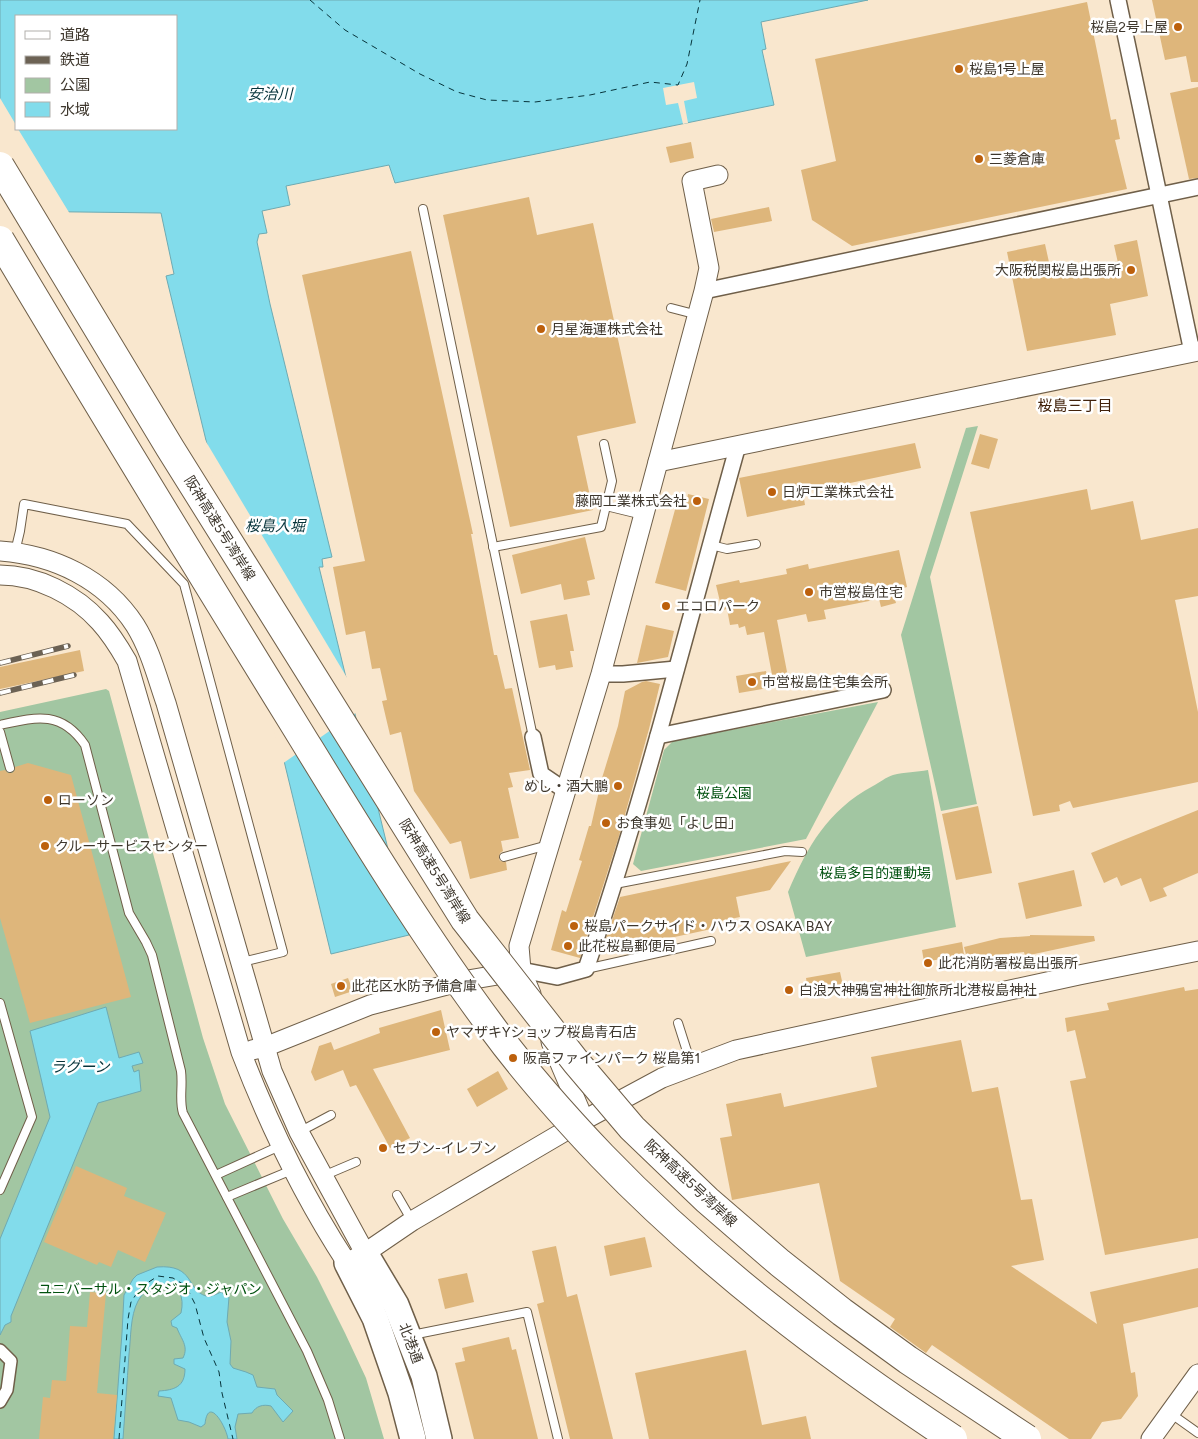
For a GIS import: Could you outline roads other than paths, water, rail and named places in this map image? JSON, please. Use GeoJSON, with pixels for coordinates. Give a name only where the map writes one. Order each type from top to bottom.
{"type":"FeatureCollection","features":[{"type":"Feature","properties":{"kind":"highway","name":"阪神高速5号湾岸線"},"geometry":{"type":"LineString","coordinates":[[0,166],[170,448],[465,920],[576,1062],[632,1128],[707,1200],[780,1263],[842,1312],[908,1360],[1027,1439]]}},
{"type":"Feature","properties":{"kind":"highway"},"geometry":{"type":"LineString","coordinates":[[0,240],[133,463],[351,817],[430,940],[492,1028],[602,1155],[678,1231],[747,1291],[804,1335],[883,1393],[953,1439]]}},
{"type":"Feature","properties":{"kind":"main road","name":"北港通"},"geometry":{"type":"LineString","coordinates":[[356,1258],[396,1305],[424,1376],[440,1439]]}},
{"type":"Feature","properties":{"kind":"main road","name":"北港通"},"geometry":{"type":"LineString","coordinates":[[356,1258],[401,1393],[413,1439]]}},
{"type":"Feature","properties":{"kind":"street"},"geometry":{"type":"LineString","coordinates":[[658,462],[1195,352],[1159,195],[1118,0]]}},
{"type":"Feature","properties":{"kind":"street"},"geometry":{"type":"LineString","coordinates":[[584,1120],[521,970],[519,946],[601,674],[704,292],[709,268],[692,181],[718,175]]}},
{"type":"Feature","properties":{"kind":"street"},"geometry":{"type":"LineString","coordinates":[[704,292],[1198,187]]}},
{"type":"Feature","properties":{"kind":"street"},"geometry":{"type":"LineString","coordinates":[[241,1052],[265,1048],[370,1005],[462,982],[521,970],[557,978],[586,969],[615,884],[658,736],[738,445]]}},
{"type":"Feature","properties":{"kind":"street"},"geometry":{"type":"LineString","coordinates":[[8,552],[55,562],[87,577],[117,603],[135,625],[149,652],[166,703],[272,1071],[299,1132],[323,1177],[356,1258]]}},
{"type":"Feature","properties":{"kind":"street"},"geometry":{"type":"LineString","coordinates":[[0,575],[34,580],[64,593],[82,604],[100,622],[127,660],[241,1052],[258,1096],[324,1228],[356,1258]]}},
{"type":"Feature","properties":{"kind":"street"},"geometry":{"type":"LineString","coordinates":[[601,674],[676,669]]}},
{"type":"Feature","properties":{"kind":"street"},"geometry":{"type":"LineString","coordinates":[[658,736],[882,690]]}},
{"type":"Feature","properties":{"kind":"street"},"geometry":{"type":"LineString","coordinates":[[533,737],[541,774],[566,791]]}},
{"type":"Feature","properties":{"kind":"street"},"geometry":{"type":"LineString","coordinates":[[356,1258],[412,1221],[584,1120],[662,1078],[736,1050],[1198,951]]}},
{"type":"Feature","properties":{"kind":"street"},"geometry":{"type":"LineString","coordinates":[[0,1350],[11,1360],[7,1390],[0,1402]]}},
{"type":"Feature","properties":{"kind":"street"},"geometry":{"type":"LineString","coordinates":[[1150,1439],[1198,1374]]}},
{"type":"Feature","properties":{"kind":"lane"},"geometry":{"type":"LineString","coordinates":[[424,209],[533,737]]}},
{"type":"Feature","properties":{"kind":"lane"},"geometry":{"type":"LineString","coordinates":[[671,308],[698,315]]}},
{"type":"Feature","properties":{"kind":"lane"},"geometry":{"type":"LineString","coordinates":[[493,547],[601,527],[612,481],[604,444]]}},
{"type":"Feature","properties":{"kind":"lane"},"geometry":{"type":"LineString","coordinates":[[8,552],[20,531],[24,504],[128,524],[184,584],[283,952],[240,963]]}},
{"type":"Feature","properties":{"kind":"lane"},"geometry":{"type":"LineString","coordinates":[[606,506],[643,515]]}},
{"type":"Feature","properties":{"kind":"lane"},"geometry":{"type":"LineString","coordinates":[[711,545],[727,549],[756,544]]}},
{"type":"Feature","properties":{"kind":"lane"},"geometry":{"type":"LineString","coordinates":[[0,725],[36,717],[47,718],[71,728],[85,745],[129,913],[152,955],[181,1071],[183,1084],[181,1106],[183,1114],[307,1351],[328,1400],[340,1439]]}},
{"type":"Feature","properties":{"kind":"lane"},"geometry":{"type":"LineString","coordinates":[[0,732],[10,768]]}},
{"type":"Feature","properties":{"kind":"lane"},"geometry":{"type":"LineString","coordinates":[[504,857],[550,845]]}},
{"type":"Feature","properties":{"kind":"lane"},"geometry":{"type":"LineString","coordinates":[[615,884],[785,851],[802,852]]}},
{"type":"Feature","properties":{"kind":"lane"},"geometry":{"type":"LineString","coordinates":[[586,969],[711,941]]}},
{"type":"Feature","properties":{"kind":"lane"},"geometry":{"type":"LineString","coordinates":[[462,982],[470,1004]]}},
{"type":"Feature","properties":{"kind":"lane"},"geometry":{"type":"LineString","coordinates":[[0,1003],[32,1116],[0,1188]]}},
{"type":"Feature","properties":{"kind":"lane"},"geometry":{"type":"LineString","coordinates":[[678,1023],[692,1067]]}},
{"type":"Feature","properties":{"kind":"lane"},"geometry":{"type":"LineString","coordinates":[[299,1132],[331,1115]]}},
{"type":"Feature","properties":{"kind":"lane"},"geometry":{"type":"LineString","coordinates":[[216,1175],[282,1145]]}},
{"type":"Feature","properties":{"kind":"lane"},"geometry":{"type":"LineString","coordinates":[[323,1177],[356,1162]]}},
{"type":"Feature","properties":{"kind":"lane"},"geometry":{"type":"LineString","coordinates":[[227,1197],[294,1169]]}},
{"type":"Feature","properties":{"kind":"lane"},"geometry":{"type":"LineString","coordinates":[[397,1195],[412,1221]]}},
{"type":"Feature","properties":{"kind":"lane"},"geometry":{"type":"LineString","coordinates":[[408,1335],[527,1312],[558,1439]]}},
{"type":"Feature","properties":{"kind":"lane"},"geometry":{"type":"LineString","coordinates":[[1170,1413],[1198,1433]]}},
{"type":"Feature","properties":{"kind":"water","name":"安治川"},"geometry":{"type":"Polygon","coordinates":[[[0,0],[868,0],[761,22],[766,49],[762,50],[774,105],[395,183],[389,165],[286,186],[290,205],[262,211],[267,233],[259,234],[257,242],[270,304],[332,557],[322,559],[323,567],[319,567],[409,935],[331,954],[166,276],[174,274],[161,213],[0,211],[0,0]]]}},
{"type":"Feature","properties":{"kind":"water","name":"ラグーン"},"geometry":{"type":"Polygon","coordinates":[[[106,1007],[119,1058],[139,1052],[143,1063],[132,1066],[134,1072],[139,1070],[141,1091],[98,1103],[11,1316],[11,1322],[5,1325],[0,1335],[0,1239],[50,1117],[30,1031],[106,1007]]]}},
{"type":"Feature","properties":{"kind":"water"},"geometry":{"type":"Polygon","coordinates":[[[157,1267],[178,1269],[184,1273],[195,1289],[206,1296],[212,1296],[221,1292],[229,1297],[227,1322],[231,1341],[230,1364],[233,1368],[253,1375],[257,1387],[275,1389],[277,1395],[293,1411],[283,1422],[271,1406],[260,1406],[252,1413],[238,1414],[235,1427],[237,1439],[228,1439],[221,1421],[213,1413],[210,1412],[205,1424],[201,1427],[178,1420],[171,1398],[158,1396],[159,1391],[169,1390],[181,1384],[185,1369],[174,1364],[174,1359],[183,1358],[185,1350],[177,1328],[172,1326],[171,1321],[181,1313],[182,1301],[180,1293],[175,1287],[168,1284],[152,1287],[144,1293],[135,1307],[131,1327],[123,1439],[114,1439],[124,1295],[137,1275],[157,1267]]]}},
{"type":"Feature","properties":{"kind":"railway"},"geometry":{"type":"LineString","coordinates":[[0,663],[68,646]]}},
{"type":"Feature","properties":{"kind":"railway"},"geometry":{"type":"LineString","coordinates":[[0,693],[74,675]]}},
{"type":"Feature","properties":{"kind":"place","name":"桜島2号上屋"},"geometry":{"type":"Point","coordinates":[1178,27]}},
{"type":"Feature","properties":{"kind":"place","name":"桜島1号上屋"},"geometry":{"type":"Point","coordinates":[959,69]}},
{"type":"Feature","properties":{"kind":"place","name":"三菱倉庫"},"geometry":{"type":"Point","coordinates":[979,159]}},
{"type":"Feature","properties":{"kind":"place","name":"大阪税関桜島出張所"},"geometry":{"type":"Point","coordinates":[1131,270]}},
{"type":"Feature","properties":{"kind":"place","name":"月星海運株式会社"},"geometry":{"type":"Point","coordinates":[541,329]}},
{"type":"Feature","properties":{"kind":"place","name":"日炉工業株式会社"},"geometry":{"type":"Point","coordinates":[772,492]}},
{"type":"Feature","properties":{"kind":"place","name":"藤岡工業株式会社"},"geometry":{"type":"Point","coordinates":[697,501]}},
{"type":"Feature","properties":{"kind":"place","name":"市営桜島住宅"},"geometry":{"type":"Point","coordinates":[809,592]}},
{"type":"Feature","properties":{"kind":"place","name":"エコロパーク"},"geometry":{"type":"Point","coordinates":[666,606]}},
{"type":"Feature","properties":{"kind":"place","name":"市営桜島住宅集会所"},"geometry":{"type":"Point","coordinates":[752,682]}},
{"type":"Feature","properties":{"kind":"place","name":"めし・酒大鵬"},"geometry":{"type":"Point","coordinates":[618,786]}},
{"type":"Feature","properties":{"kind":"place","name":"ローソン"},"geometry":{"type":"Point","coordinates":[48,800]}},
{"type":"Feature","properties":{"kind":"place","name":"お食事処「よし田」"},"geometry":{"type":"Point","coordinates":[606,823]}},
{"type":"Feature","properties":{"kind":"place","name":"クルーサービスセンター"},"geometry":{"type":"Point","coordinates":[45,846]}},
{"type":"Feature","properties":{"kind":"place","name":"桜島パークサイド・ハウス OSAKA BAY"},"geometry":{"type":"Point","coordinates":[574,926]}},
{"type":"Feature","properties":{"kind":"place","name":"此花桜島郵便局"},"geometry":{"type":"Point","coordinates":[568,946]}},
{"type":"Feature","properties":{"kind":"place","name":"此花消防署桜島出張所"},"geometry":{"type":"Point","coordinates":[928,963]}},
{"type":"Feature","properties":{"kind":"place","name":"此花区水防予備倉庫"},"geometry":{"type":"Point","coordinates":[341,986]}},
{"type":"Feature","properties":{"kind":"place","name":"白浪大神鴉宮神社御旅所北港桜島神社"},"geometry":{"type":"Point","coordinates":[789,990]}},
{"type":"Feature","properties":{"kind":"place","name":"ヤマザキYショップ桜島青石店"},"geometry":{"type":"Point","coordinates":[436,1032]}},
{"type":"Feature","properties":{"kind":"place","name":"阪高ファインパーク 桜島第1"},"geometry":{"type":"Point","coordinates":[513,1058]}},
{"type":"Feature","properties":{"kind":"place","name":"セブン-イレブン"},"geometry":{"type":"Point","coordinates":[383,1148]}},
{"type":"Feature","properties":{"kind":"district","name":"桜島三丁目"},"geometry":{"type":"Point","coordinates":[1075,406]}},
{"type":"Feature","properties":{"kind":"water label","name":"桜島入堀"},"geometry":{"type":"Point","coordinates":[275,526]}},
{"type":"Feature","properties":{"kind":"park label","name":"桜島公園"},"geometry":{"type":"Point","coordinates":[724,793]}},
{"type":"Feature","properties":{"kind":"park label","name":"桜島多目的運動場"},"geometry":{"type":"Point","coordinates":[875,873]}},
{"type":"Feature","properties":{"kind":"park label","name":"ユニバーサル・スタジオ・ジャパン"},"geometry":{"type":"Point","coordinates":[150,1289]}}]}
